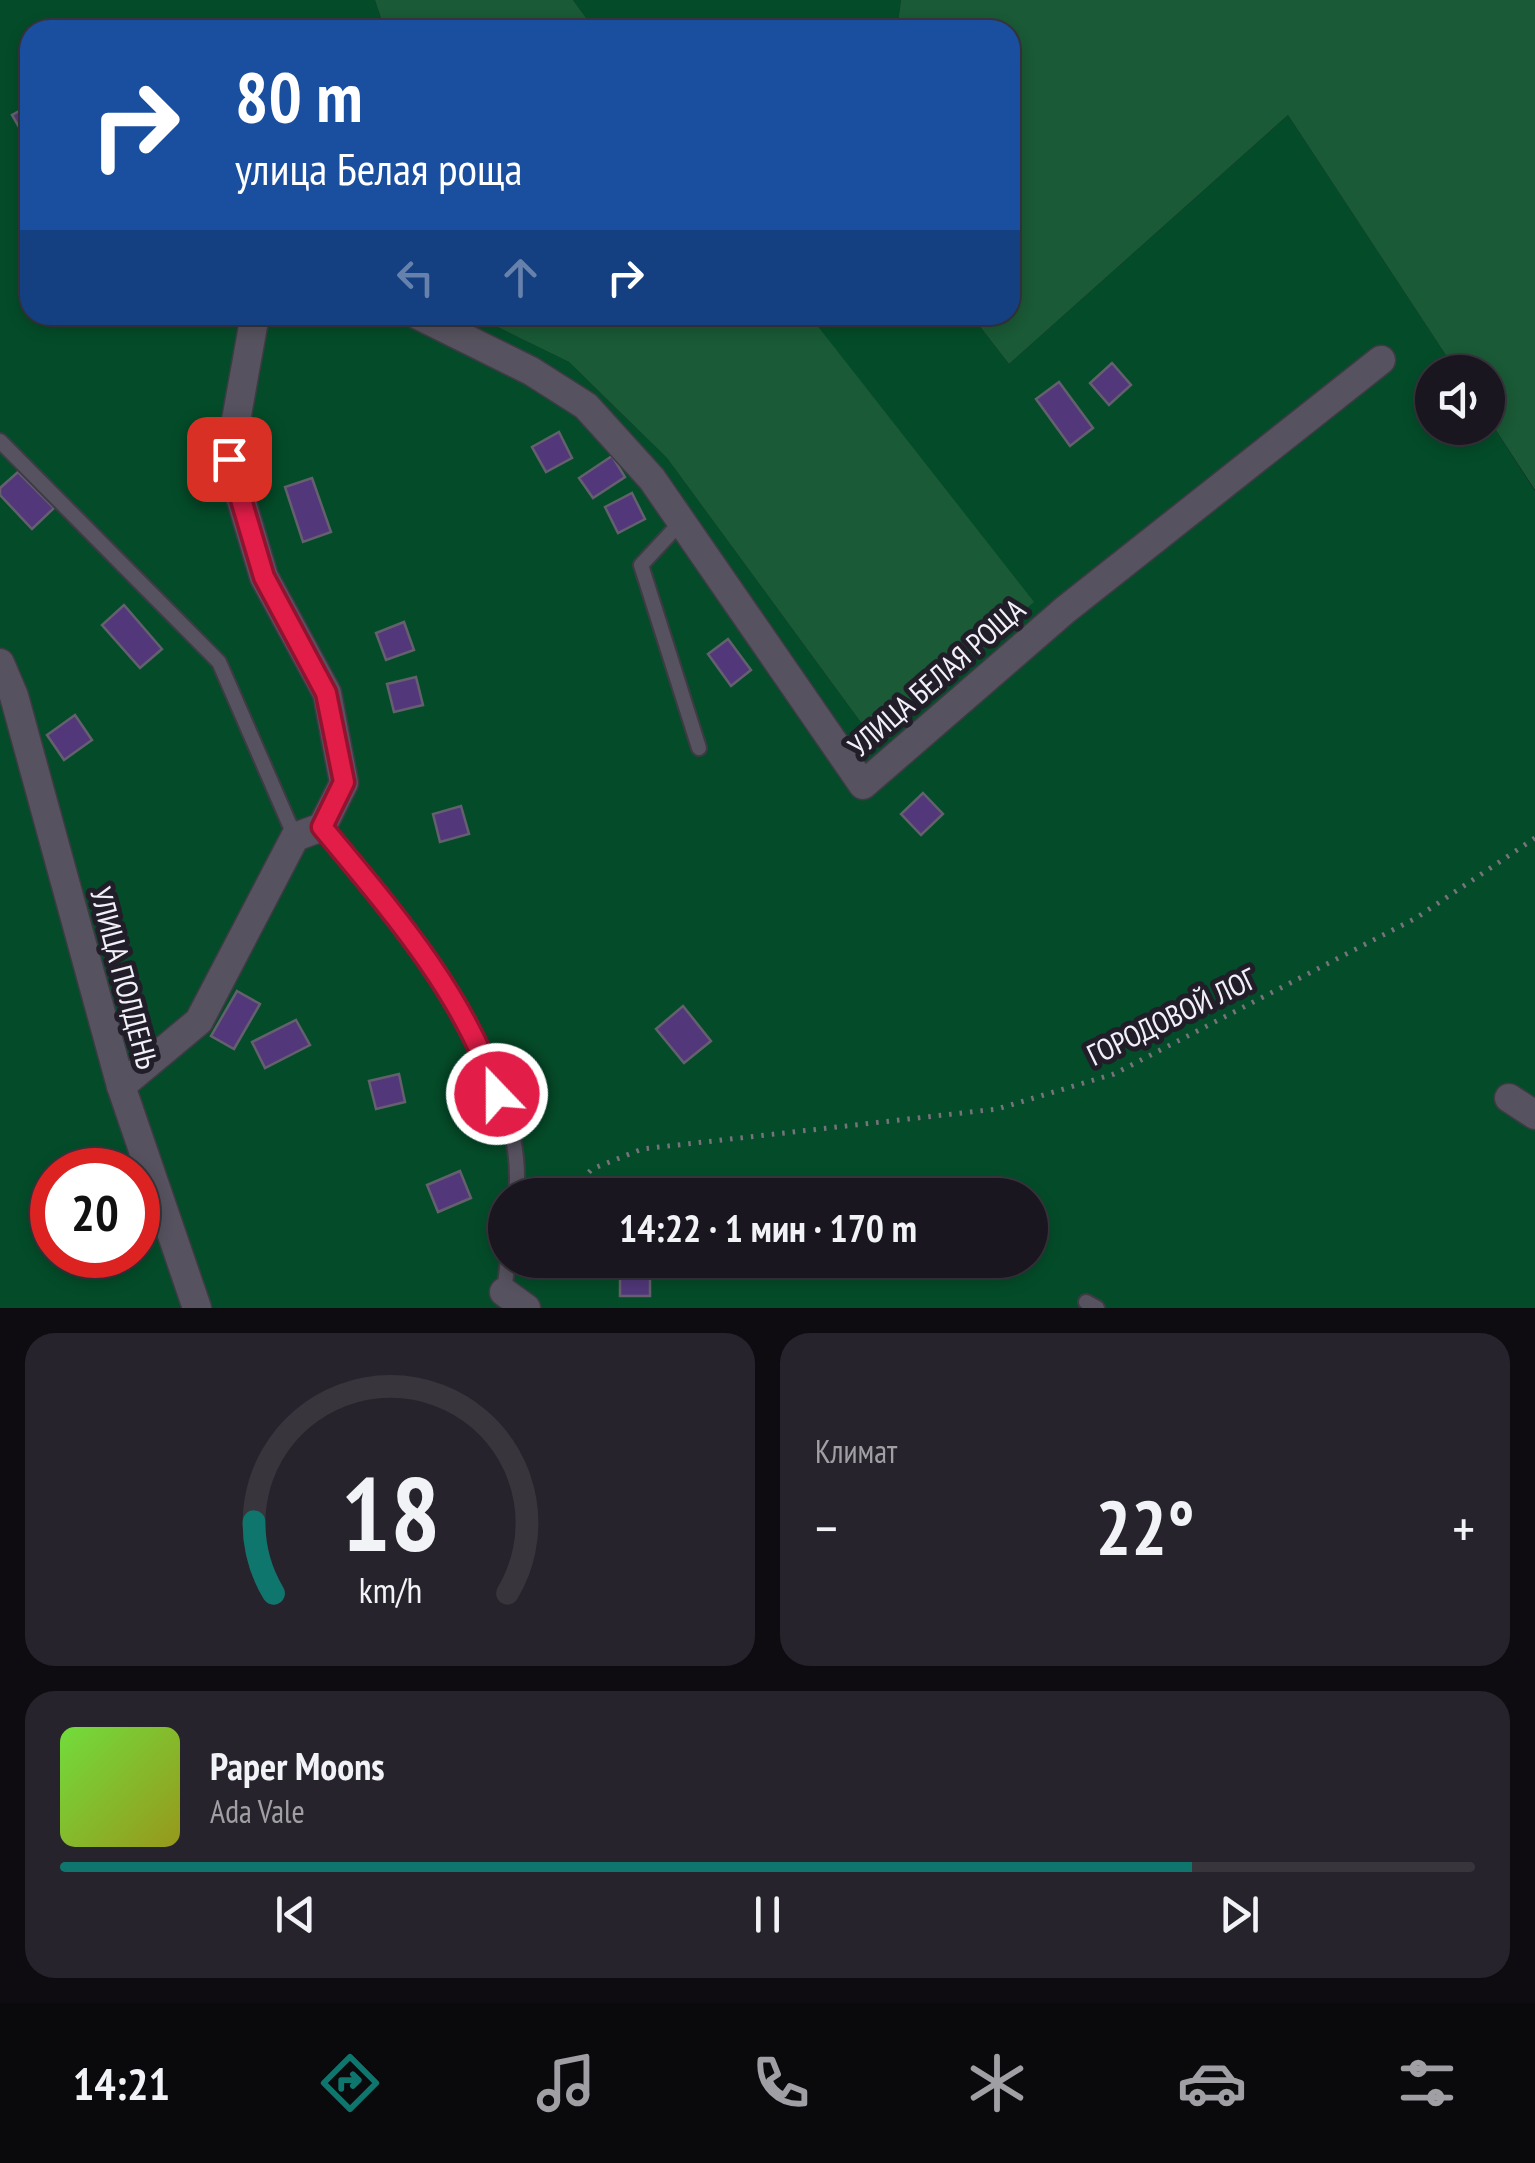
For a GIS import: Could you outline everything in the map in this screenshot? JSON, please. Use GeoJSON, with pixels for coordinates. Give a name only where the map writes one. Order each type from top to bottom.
{"type":"FeatureCollection","features":[{"type":"Feature","properties":{"kind":"street"},"geometry":{"type":"LineString","coordinates":[[121,1086],[199,1021],[295,837],[322,827],[344,782],[326,693],[264,577],[229,459],[253,325]]}},
{"type":"Feature","properties":{"kind":"street","name":"УЛИЦА БЕЛАЯ РОЩА"},"geometry":{"type":"LineString","coordinates":[[439,325],[531,370],[586,406],[652,479],[863,785],[1065,610],[1381,360]]}},
{"type":"Feature","properties":{"kind":"street","name":"УЛИЦА ПОЛДЕНЬ"},"geometry":{"type":"LineString","coordinates":[[0,663],[14,696],[121,1086],[197,1308]]}},
{"type":"Feature","properties":{"kind":"street"},"geometry":{"type":"LineString","coordinates":[[1509,1098],[1535,1116]]}},
{"type":"Feature","properties":{"kind":"lane"},"geometry":{"type":"LineString","coordinates":[[0,441],[219,662],[295,837]]}},
{"type":"Feature","properties":{"kind":"lane"},"geometry":{"type":"LineString","coordinates":[[680,523],[641,564],[699,748]]}},
{"type":"Feature","properties":{"kind":"lane"},"geometry":{"type":"LineString","coordinates":[[322,827],[408,930],[486,1061],[520,1162],[518,1178]]}},
{"type":"Feature","properties":{"kind":"lane"},"geometry":{"type":"LineString","coordinates":[[509,1278],[511,1303]]}},
{"type":"Feature","properties":{"kind":"path","name":"ГОРОДОВОЙ ЛОГ"},"geometry":{"type":"LineString","coordinates":[[583,1178],[592,1169],[642,1149],[997,1109],[1114,1074],[1416,918],[1535,838]]}},
{"type":"Feature","properties":{"kind":"green space"},"geometry":{"type":"Polygon","coordinates":[[[0,0],[375,0],[382,20],[20,20],[20,325],[493,325],[569,362],[667,458],[873,739],[850,370],[816,325],[979,325],[1009,364],[1288,115],[1446,355],[1415,355],[1415,445],[1505,444],[1535,491],[1535,1308],[0,1308],[0,0]]]}},
{"type":"Feature","properties":{"kind":"green space"},"geometry":{"type":"Polygon","coordinates":[[[375,0],[573,0],[588,20],[382,20],[375,0]]]}},
{"type":"Feature","properties":{"kind":"green space"},"geometry":{"type":"Polygon","coordinates":[[[573,0],[901,0],[898,20],[588,20],[573,0]]]}},
{"type":"Feature","properties":{"kind":"green space"},"geometry":{"type":"Polygon","coordinates":[[[901,0],[1535,0],[1535,490],[1505,444],[1505,355],[1446,355],[1288,115],[1009,364],[979,325],[1020,325],[1020,20],[898,20],[901,0]]]}},
{"type":"Feature","properties":{"kind":"green space"},"geometry":{"type":"Polygon","coordinates":[[[493,325],[817,325],[1034,602],[873,739],[667,458],[569,362],[493,325]]]}},
{"type":"Feature","properties":{"kind":"building"},"geometry":{"type":"Polygon","coordinates":[[[20,111],[20,129],[12,115],[20,111]]]}},
{"type":"Feature","properties":{"kind":"building"},"geometry":{"type":"Polygon","coordinates":[[[1112,363],[1131,385],[1109,405],[1090,383],[1112,363]]]}},
{"type":"Feature","properties":{"kind":"building"},"geometry":{"type":"Polygon","coordinates":[[[1059,382],[1093,428],[1070,446],[1036,399],[1059,382]]]}},
{"type":"Feature","properties":{"kind":"building"},"geometry":{"type":"Polygon","coordinates":[[[559,432],[572,458],[546,472],[532,447],[559,432]]]}},
{"type":"Feature","properties":{"kind":"building"},"geometry":{"type":"Polygon","coordinates":[[[612,456],[625,477],[593,498],[579,478],[612,456]]]}},
{"type":"Feature","properties":{"kind":"building"},"geometry":{"type":"Polygon","coordinates":[[[18,472],[54,508],[32,529],[0,495],[0,488],[18,472]]]}},
{"type":"Feature","properties":{"kind":"building"},"geometry":{"type":"Polygon","coordinates":[[[312,478],[331,532],[303,542],[285,487],[312,478]]]}},
{"type":"Feature","properties":{"kind":"building"},"geometry":{"type":"Polygon","coordinates":[[[632,493],[645,519],[618,533],[605,507],[632,493]]]}},
{"type":"Feature","properties":{"kind":"building"},"geometry":{"type":"Polygon","coordinates":[[[124,605],[162,649],[140,668],[102,625],[124,605]]]}},
{"type":"Feature","properties":{"kind":"building"},"geometry":{"type":"Polygon","coordinates":[[[404,622],[414,650],[386,660],[376,633],[404,622]]]}},
{"type":"Feature","properties":{"kind":"building"},"geometry":{"type":"Polygon","coordinates":[[[728,639],[751,670],[731,686],[708,654],[728,639]]]}},
{"type":"Feature","properties":{"kind":"building"},"geometry":{"type":"Polygon","coordinates":[[[416,677],[423,705],[394,712],[387,684],[416,677]]]}},
{"type":"Feature","properties":{"kind":"building"},"geometry":{"type":"Polygon","coordinates":[[[75,715],[92,740],[64,760],[47,735],[75,715]]]}},
{"type":"Feature","properties":{"kind":"building"},"geometry":{"type":"Polygon","coordinates":[[[923,793],[943,814],[921,835],[901,814],[923,793]]]}},
{"type":"Feature","properties":{"kind":"building"},"geometry":{"type":"Polygon","coordinates":[[[461,806],[469,834],[440,842],[433,814],[461,806]]]}},
{"type":"Feature","properties":{"kind":"building"},"geometry":{"type":"Polygon","coordinates":[[[237,991],[260,1004],[234,1049],[211,1036],[237,991]]]}},
{"type":"Feature","properties":{"kind":"building"},"geometry":{"type":"Polygon","coordinates":[[[683,1006],[711,1041],[684,1063],[656,1029],[683,1006]]]}},
{"type":"Feature","properties":{"kind":"building"},"geometry":{"type":"Polygon","coordinates":[[[296,1020],[310,1045],[265,1068],[252,1042],[296,1020]]]}},
{"type":"Feature","properties":{"kind":"building"},"geometry":{"type":"Polygon","coordinates":[[[399,1074],[405,1102],[376,1109],[369,1081],[399,1074]]]}},
{"type":"Feature","properties":{"kind":"building"},"geometry":{"type":"Polygon","coordinates":[[[460,1171],[471,1198],[438,1212],[427,1185],[460,1171]]]}},
{"type":"Feature","properties":{"kind":"building"},"geometry":{"type":"Polygon","coordinates":[[[620,1278],[650,1278],[650,1296],[620,1296],[620,1278]]]}},
{"type":"Feature","properties":{"kind":"route"},"geometry":{"type":"LineString","coordinates":[[229,459],[264,577],[326,693],[344,782],[322,827],[408,930],[486,1061],[497,1094]]}}]}
